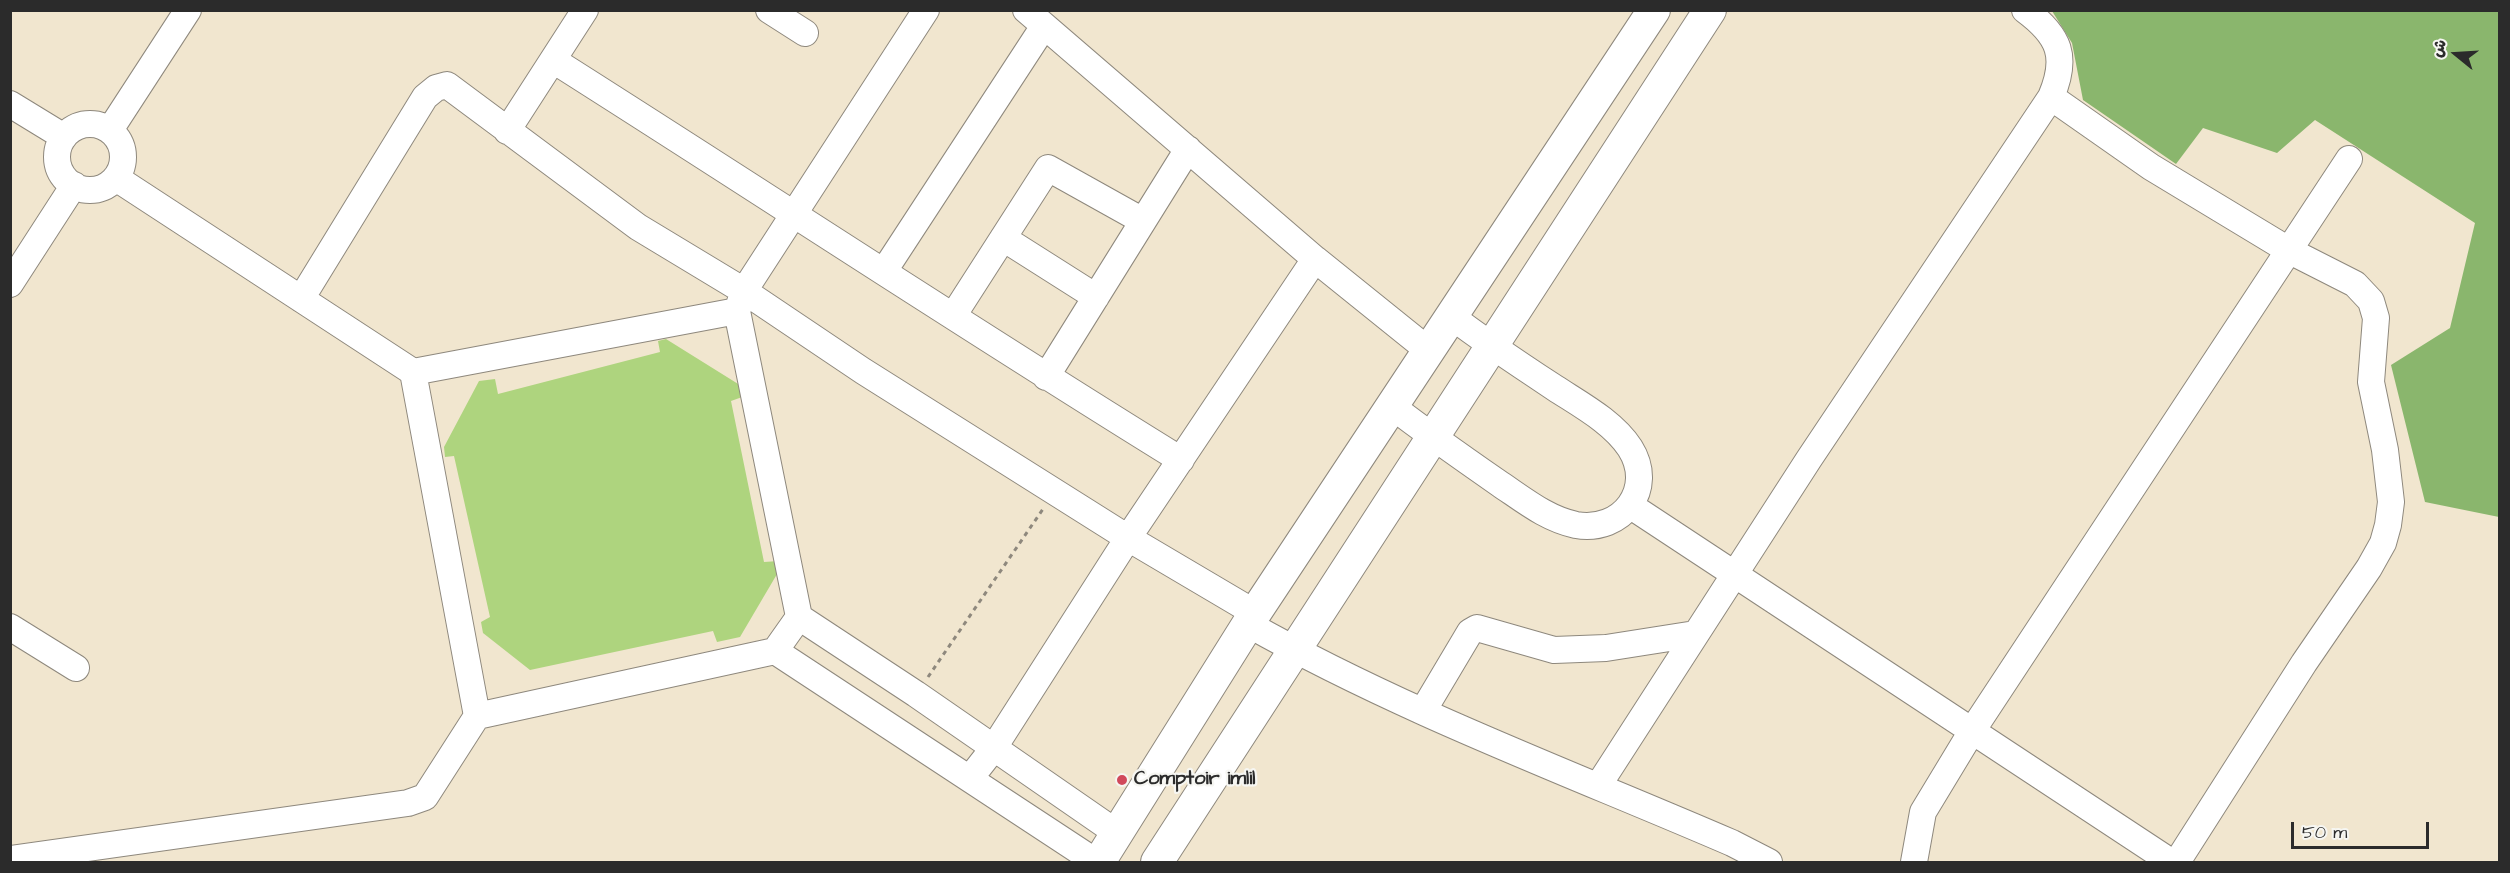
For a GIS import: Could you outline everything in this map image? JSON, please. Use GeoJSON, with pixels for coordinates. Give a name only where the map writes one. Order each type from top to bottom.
{"type":"FeatureCollection","features":[{"type":"Feature","properties":{"kind":"main road"},"geometry":{"type":"LineString","coordinates":[[1098,862],[1251,619],[1654,10]]}},
{"type":"Feature","properties":{"kind":"main road"},"geometry":{"type":"LineString","coordinates":[[1157,862],[1293,650],[1434,439],[1710,10]]}},
{"type":"Feature","properties":{"kind":"street"},"geometry":{"type":"LineString","coordinates":[[110,130],[188,10]]}},
{"type":"Feature","properties":{"kind":"street"},"geometry":{"type":"LineString","coordinates":[[507,131],[585,10]]}},
{"type":"Feature","properties":{"kind":"street"},"geometry":{"type":"LineString","coordinates":[[769,10],[805,33]]}},
{"type":"Feature","properties":{"kind":"street"},"geometry":{"type":"LineString","coordinates":[[477,716],[775,651],[799,617],[741,301],[926,10]]}},
{"type":"Feature","properties":{"kind":"street"},"geometry":{"type":"LineString","coordinates":[[1598,786],[1733,574],[2051,97],[2060,76],[2060,58],[2048,30],[2025,10]]}},
{"type":"Feature","properties":{"kind":"street"},"geometry":{"type":"LineString","coordinates":[[884,271],[1035,18],[1315,259],[1428,350]]}},
{"type":"Feature","properties":{"kind":"street"},"geometry":{"type":"LineString","coordinates":[[553,60],[795,213],[1046,377],[1181,460]]}},
{"type":"Feature","properties":{"kind":"street"},"geometry":{"type":"LineString","coordinates":[[301,299],[425,97],[436,88],[447,85],[461,93],[507,131],[741,301],[863,371],[1128,538],[1251,619],[1293,650],[1423,711],[1732,843],[1769,862]]}},
{"type":"Feature","properties":{"kind":"street"},"geometry":{"type":"LineString","coordinates":[[2051,97],[2151,167],[2290,250],[2355,284],[2372,301],[2376,318],[2371,382],[2390,480],[2391,502],[2383,543],[2369,568],[2304,663],[2177,862]]}},
{"type":"Feature","properties":{"kind":"street"},"geometry":{"type":"LineString","coordinates":[[10,104],[64,137]]}},
{"type":"Feature","properties":{"kind":"street"},"geometry":{"type":"LineString","coordinates":[[85,124],[98,124],[110,130],[119,140],[123,153],[122,166],[116,178],[107,186],[84,190],[65,178],[57,158],[64,137],[73,128],[85,124]]}},
{"type":"Feature","properties":{"kind":"street"},"geometry":{"type":"LineString","coordinates":[[1046,377],[1188,149]]}},
{"type":"Feature","properties":{"kind":"street"},"geometry":{"type":"LineString","coordinates":[[1914,862],[1923,812],[1972,731],[2349,159]]}},
{"type":"Feature","properties":{"kind":"street"},"geometry":{"type":"LineString","coordinates":[[953,316],[1048,168],[1143,221]]}},
{"type":"Feature","properties":{"kind":"street"},"geometry":{"type":"LineString","coordinates":[[116,178],[413,372],[741,301]]}},
{"type":"Feature","properties":{"kind":"street"},"geometry":{"type":"LineString","coordinates":[[10,284],[74,185]]}},
{"type":"Feature","properties":{"kind":"street"},"geometry":{"type":"LineString","coordinates":[[1003,238],[1096,297]]}},
{"type":"Feature","properties":{"kind":"street"},"geometry":{"type":"LineString","coordinates":[[970,777],[993,749],[1128,538],[1315,259]]}},
{"type":"Feature","properties":{"kind":"street"},"geometry":{"type":"LineString","coordinates":[[1393,407],[1434,439],[1550,517],[1593,527],[1608,524],[1631,506],[1638,485],[1637,469],[1631,449],[1618,433],[1589,411],[1492,347],[1451,316]]}},
{"type":"Feature","properties":{"kind":"street"},"geometry":{"type":"LineString","coordinates":[[10,859],[408,803],[425,797],[477,716],[413,372]]}},
{"type":"Feature","properties":{"kind":"street"},"geometry":{"type":"LineString","coordinates":[[1631,506],[2170,862]]}},
{"type":"Feature","properties":{"kind":"street"},"geometry":{"type":"LineString","coordinates":[[799,617],[916,694],[1117,833]]}},
{"type":"Feature","properties":{"kind":"street"},"geometry":{"type":"LineString","coordinates":[[10,627],[76,668]]}},
{"type":"Feature","properties":{"kind":"street"},"geometry":{"type":"LineString","coordinates":[[1423,711],[1470,632],[1477,628],[1554,650],[1606,648],[1695,634]]}},
{"type":"Feature","properties":{"kind":"street"},"geometry":{"type":"LineString","coordinates":[[775,651],[1098,862]]}},
{"type":"Feature","properties":{"kind":"path"},"geometry":{"type":"LineString","coordinates":[[916,694],[1055,492]]}},
{"type":"Feature","properties":{"kind":"green space"},"geometry":{"type":"Polygon","coordinates":[[[2052,11],[2499,11],[2499,517],[2425,502],[2391,365],[2450,328],[2475,223],[2315,120],[2277,153],[2203,128],[2176,164],[2083,100],[2072,43],[2052,11]]]}},
{"type":"Feature","properties":{"kind":"green space"},"geometry":{"type":"Polygon","coordinates":[[[666,339],[743,387],[745,396],[731,401],[764,562],[779,561],[780,569],[740,637],[717,642],[713,631],[530,670],[483,633],[481,622],[490,617],[454,456],[445,457],[444,447],[479,381],[495,379],[498,394],[660,352],[658,341],[666,339]]]}},
{"type":"Feature","properties":{"kind":"place","name":"Comptoir imlil"},"geometry":{"type":"Point","coordinates":[1122,780]}}]}
